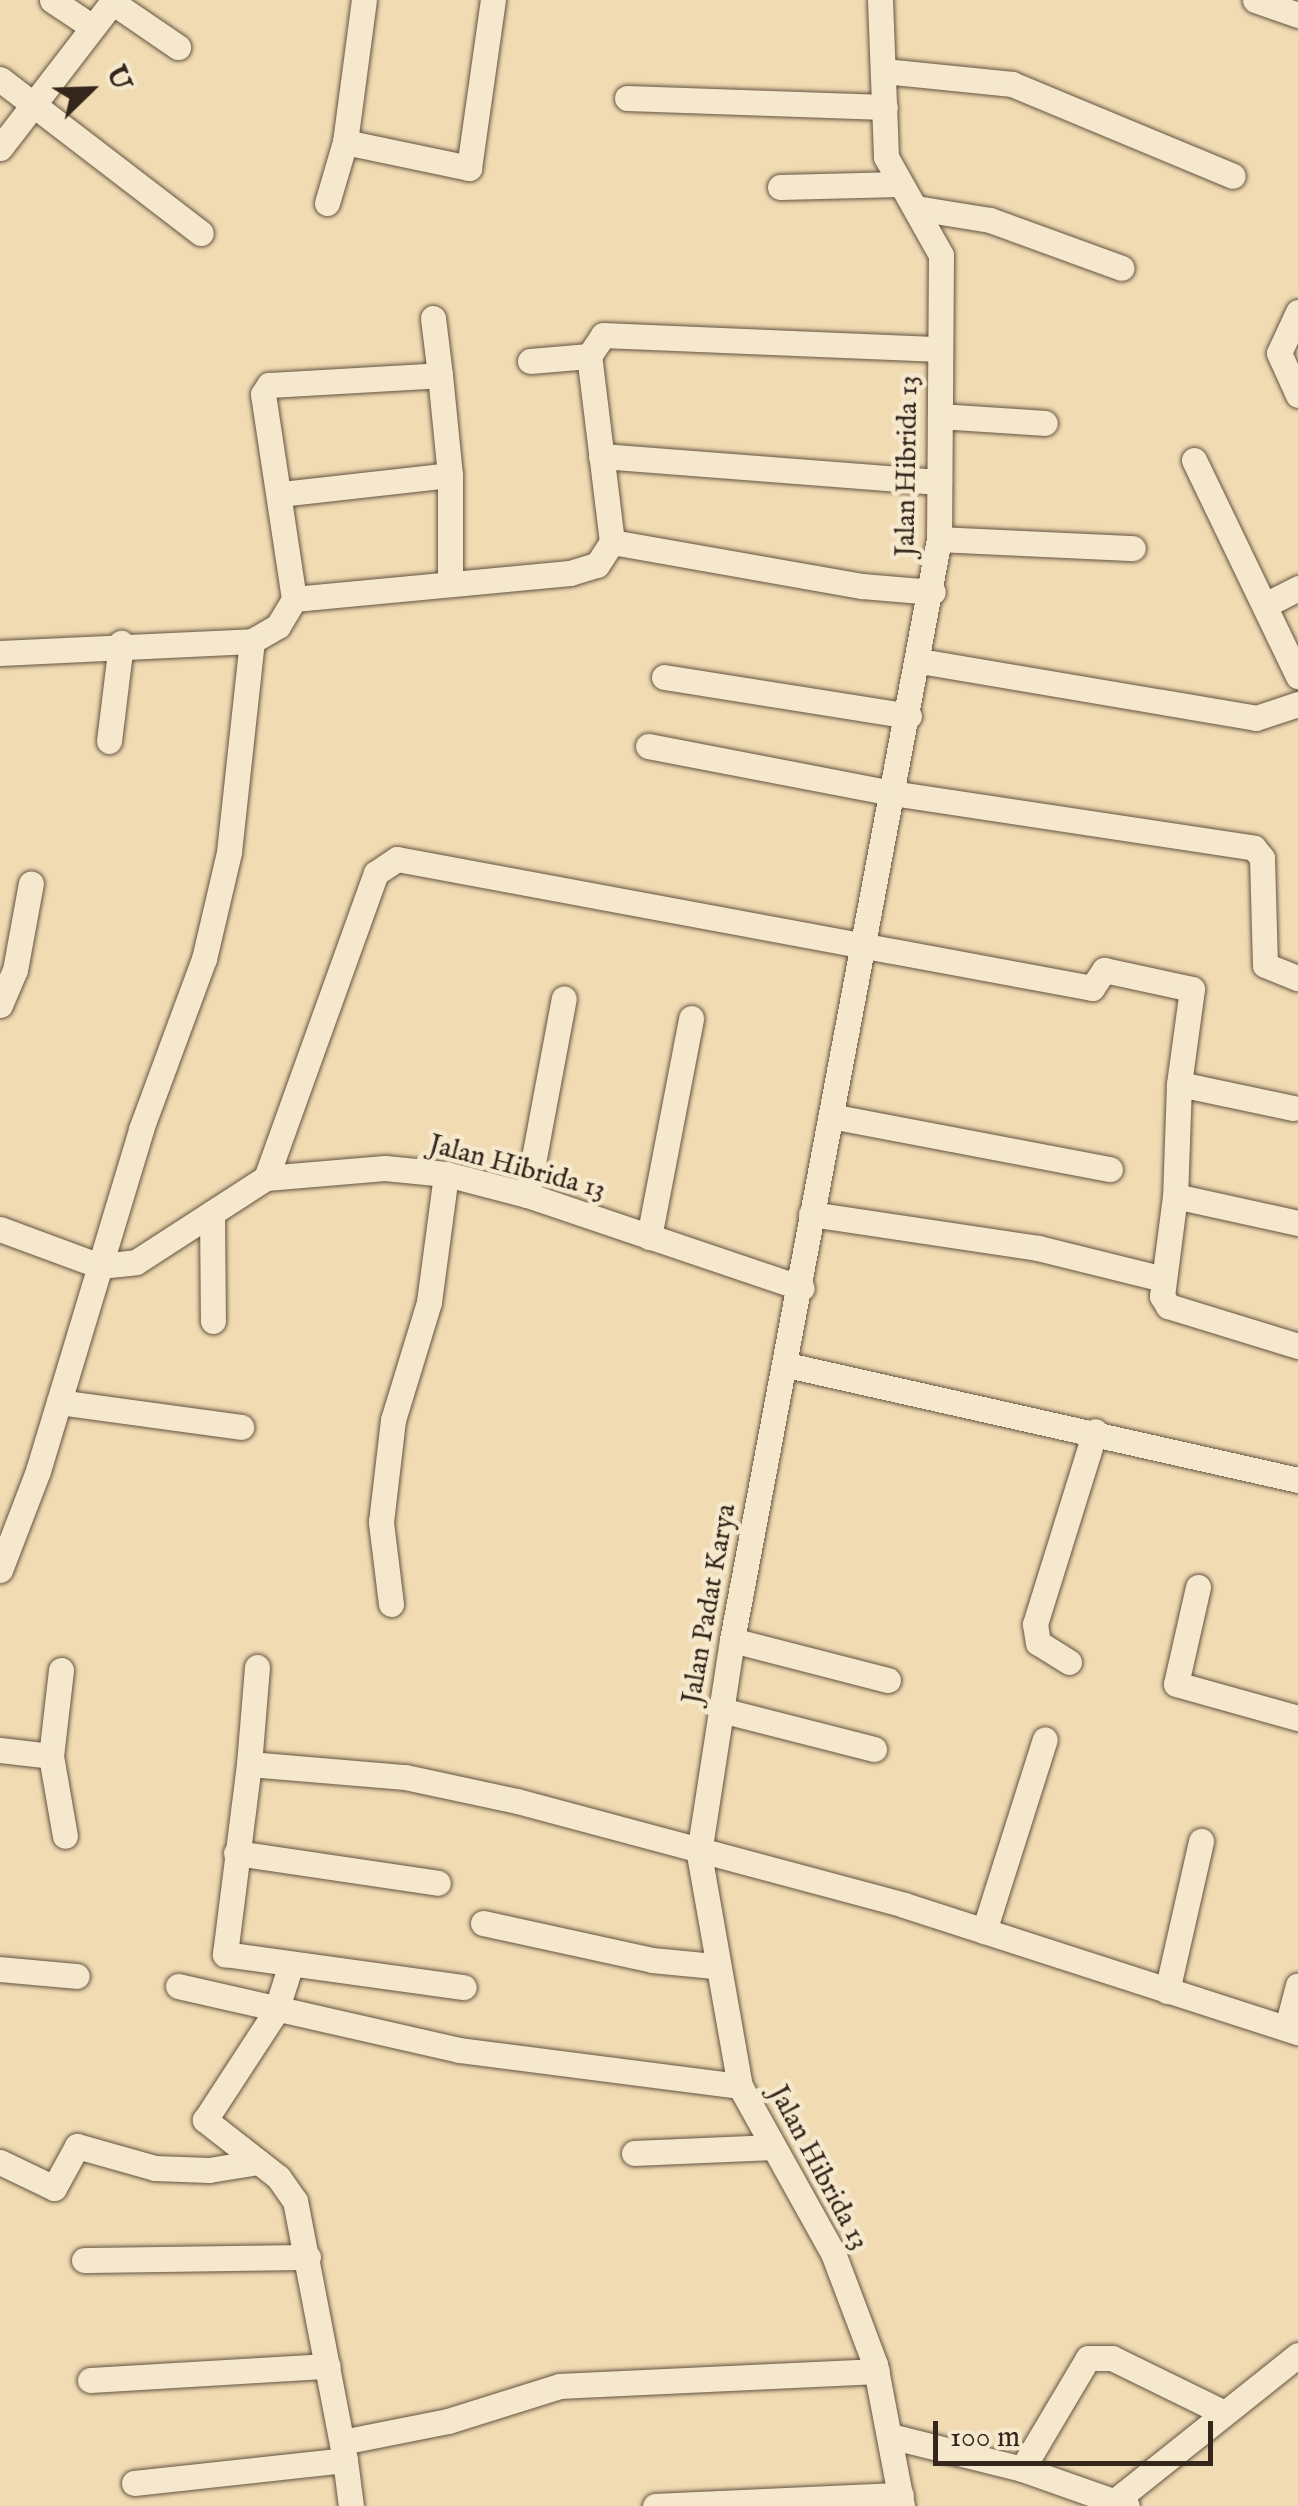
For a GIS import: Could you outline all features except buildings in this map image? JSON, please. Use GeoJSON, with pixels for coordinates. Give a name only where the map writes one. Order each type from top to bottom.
{"type":"FeatureCollection","features":[{"type":"Feature","properties":{"kind":"street"},"geometry":{"type":"LineString","coordinates":[[52,0],[92,26]]}},
{"type":"Feature","properties":{"kind":"street"},"geometry":{"type":"LineString","coordinates":[[327,203],[344,142],[364,0]]}},
{"type":"Feature","properties":{"kind":"street"},"geometry":{"type":"LineString","coordinates":[[344,142],[470,168],[493,0]]}},
{"type":"Feature","properties":{"kind":"street","name":"Jalan Hibrida 13"},"geometry":{"type":"LineString","coordinates":[[866,943],[933,592],[940,416],[942,255],[886,157],[880,0]]}},
{"type":"Feature","properties":{"kind":"street"},"geometry":{"type":"LineString","coordinates":[[1255,0],[1298,15]]}},
{"type":"Feature","properties":{"kind":"street"},"geometry":{"type":"LineString","coordinates":[[0,148],[113,1],[178,47]]}},
{"type":"Feature","properties":{"kind":"street"},"geometry":{"type":"LineString","coordinates":[[884,71],[1012,84],[1233,176]]}},
{"type":"Feature","properties":{"kind":"street"},"geometry":{"type":"LineString","coordinates":[[0,79],[201,234]]}},
{"type":"Feature","properties":{"kind":"street"},"geometry":{"type":"LineString","coordinates":[[627,98],[886,107]]}},
{"type":"Feature","properties":{"kind":"street"},"geometry":{"type":"LineString","coordinates":[[780,187],[900,184]]}},
{"type":"Feature","properties":{"kind":"street"},"geometry":{"type":"LineString","coordinates":[[916,208],[990,220],[1122,268]]}},
{"type":"Feature","properties":{"kind":"street"},"geometry":{"type":"LineString","coordinates":[[1298,312],[1279,353],[1298,396]]}},
{"type":"Feature","properties":{"kind":"street"},"geometry":{"type":"LineString","coordinates":[[433,318],[450,475],[450,584]]}},
{"type":"Feature","properties":{"kind":"street"},"geometry":{"type":"LineString","coordinates":[[294,600],[570,573],[597,565],[612,542],[589,356],[602,335],[940,349]]}},
{"type":"Feature","properties":{"kind":"street"},"geometry":{"type":"LineString","coordinates":[[530,361],[589,356]]}},
{"type":"Feature","properties":{"kind":"street"},"geometry":{"type":"LineString","coordinates":[[0,653],[121,643],[252,641],[278,626],[294,600],[266,387],[440,374]]}},
{"type":"Feature","properties":{"kind":"street"},"geometry":{"type":"LineString","coordinates":[[940,416],[1046,422]]}},
{"type":"Feature","properties":{"kind":"street"},"geometry":{"type":"LineString","coordinates":[[601,456],[939,482]]}},
{"type":"Feature","properties":{"kind":"street"},"geometry":{"type":"LineString","coordinates":[[1194,460],[1298,676]]}},
{"type":"Feature","properties":{"kind":"street"},"geometry":{"type":"LineString","coordinates":[[281,494],[450,475]]}},
{"type":"Feature","properties":{"kind":"street"},"geometry":{"type":"LineString","coordinates":[[938,539],[1133,548]]}},
{"type":"Feature","properties":{"kind":"street"},"geometry":{"type":"LineString","coordinates":[[612,542],[862,586],[933,592]]}},
{"type":"Feature","properties":{"kind":"street"},"geometry":{"type":"LineString","coordinates":[[1266,604],[1298,588]]}},
{"type":"Feature","properties":{"kind":"street"},"geometry":{"type":"LineString","coordinates":[[0,1570],[204,959],[230,852],[252,641]]}},
{"type":"Feature","properties":{"kind":"street"},"geometry":{"type":"LineString","coordinates":[[109,741],[121,643]]}},
{"type":"Feature","properties":{"kind":"street"},"geometry":{"type":"LineString","coordinates":[[920,661],[1256,718],[1298,704]]}},
{"type":"Feature","properties":{"kind":"street"},"geometry":{"type":"LineString","coordinates":[[664,677],[909,716]]}},
{"type":"Feature","properties":{"kind":"street"},"geometry":{"type":"LineString","coordinates":[[648,746],[892,793],[1254,848],[1262,858],[1265,964],[1298,978]]}},
{"type":"Feature","properties":{"kind":"street"},"geometry":{"type":"LineString","coordinates":[[266,1178],[372,884],[387,862],[420,862],[1092,988],[1104,970],[1192,989],[1178,1084],[1176,1196],[1163,1279],[1168,1306],[1298,1346]]}},
{"type":"Feature","properties":{"kind":"street"},"geometry":{"type":"LineString","coordinates":[[0,1005],[15,970],[31,883]]}},
{"type":"Feature","properties":{"kind":"street"},"geometry":{"type":"LineString","coordinates":[[866,943],[811,1214],[787,1365],[1298,1480]]}},
{"type":"Feature","properties":{"kind":"street"},"geometry":{"type":"LineString","coordinates":[[527,1196],[564,998]]}},
{"type":"Feature","properties":{"kind":"street"},"geometry":{"type":"LineString","coordinates":[[649,1237],[691,1018]]}},
{"type":"Feature","properties":{"kind":"street"},"geometry":{"type":"LineString","coordinates":[[1178,1084],[1293,1108]]}},
{"type":"Feature","properties":{"kind":"street"},"geometry":{"type":"LineString","coordinates":[[831,1116],[1110,1169]]}},
{"type":"Feature","properties":{"kind":"street","name":"Jalan Hibrida 13"},"geometry":{"type":"LineString","coordinates":[[100,1266],[136,1262],[266,1178],[336,1167],[446,1174],[527,1196],[802,1288]]}},
{"type":"Feature","properties":{"kind":"street"},"geometry":{"type":"LineString","coordinates":[[391,1604],[381,1522],[393,1420],[429,1302],[446,1174]]}},
{"type":"Feature","properties":{"kind":"street"},"geometry":{"type":"LineString","coordinates":[[1176,1196],[1298,1223]]}},
{"type":"Feature","properties":{"kind":"street"},"geometry":{"type":"LineString","coordinates":[[212,1214],[214,1321]]}},
{"type":"Feature","properties":{"kind":"street"},"geometry":{"type":"LineString","coordinates":[[811,1214],[1038,1248],[1163,1279]]}},
{"type":"Feature","properties":{"kind":"street"},"geometry":{"type":"LineString","coordinates":[[0,1229],[100,1266]]}},
{"type":"Feature","properties":{"kind":"street","name":"Jalan Padat Karya"},"geometry":{"type":"LineString","coordinates":[[699,1854],[732,1640],[787,1365]]}},
{"type":"Feature","properties":{"kind":"street"},"geometry":{"type":"LineString","coordinates":[[58,1402],[241,1427]]}},
{"type":"Feature","properties":{"kind":"street"},"geometry":{"type":"LineString","coordinates":[[1069,1662],[1038,1643],[1035,1624],[1096,1432]]}},
{"type":"Feature","properties":{"kind":"street"},"geometry":{"type":"LineString","coordinates":[[1198,1587],[1176,1684],[1298,1718]]}},
{"type":"Feature","properties":{"kind":"street"},"geometry":{"type":"LineString","coordinates":[[732,1640],[888,1680]]}},
{"type":"Feature","properties":{"kind":"street"},"geometry":{"type":"LineString","coordinates":[[257,1667],[249,1764],[223,1950],[291,1964],[464,1988]]}},
{"type":"Feature","properties":{"kind":"street"},"geometry":{"type":"LineString","coordinates":[[61,1670],[51,1756],[65,1836]]}},
{"type":"Feature","properties":{"kind":"street"},"geometry":{"type":"LineString","coordinates":[[721,1710],[874,1750]]}},
{"type":"Feature","properties":{"kind":"street"},"geometry":{"type":"LineString","coordinates":[[984,1931],[1046,1739]]}},
{"type":"Feature","properties":{"kind":"street"},"geometry":{"type":"LineString","coordinates":[[0,1750],[51,1756]]}},
{"type":"Feature","properties":{"kind":"street"},"geometry":{"type":"LineString","coordinates":[[249,1764],[405,1776],[517,1801],[699,1854],[748,1862],[984,1931],[1293,2030],[1298,1985]]}},
{"type":"Feature","properties":{"kind":"street"},"geometry":{"type":"LineString","coordinates":[[1166,1991],[1201,1840]]}},
{"type":"Feature","properties":{"kind":"street"},"geometry":{"type":"LineString","coordinates":[[236,1854],[438,1883]]}},
{"type":"Feature","properties":{"kind":"street","name":"Jalan Hibrida 13"},"geometry":{"type":"LineString","coordinates":[[699,1854],[714,1966],[740,2086],[832,2253],[877,2371],[901,2500]]}},
{"type":"Feature","properties":{"kind":"street"},"geometry":{"type":"LineString","coordinates":[[484,1922],[652,1960],[714,1966]]}},
{"type":"Feature","properties":{"kind":"street"},"geometry":{"type":"LineString","coordinates":[[291,1964],[276,2011],[205,2120],[258,2162],[294,2201],[308,2257],[351,2506]]}},
{"type":"Feature","properties":{"kind":"street"},"geometry":{"type":"LineString","coordinates":[[0,1970],[77,1976]]}},
{"type":"Feature","properties":{"kind":"street"},"geometry":{"type":"LineString","coordinates":[[178,1986],[459,2050],[740,2086]]}},
{"type":"Feature","properties":{"kind":"street"},"geometry":{"type":"LineString","coordinates":[[0,2162],[54,2188],[77,2146],[155,2168],[209,2170],[258,2162]]}},
{"type":"Feature","properties":{"kind":"street"},"geometry":{"type":"LineString","coordinates":[[634,2153],[773,2147]]}},
{"type":"Feature","properties":{"kind":"street"},"geometry":{"type":"LineString","coordinates":[[84,2260],[308,2257]]}},
{"type":"Feature","properties":{"kind":"street"},"geometry":{"type":"LineString","coordinates":[[890,2436],[1022,2469],[1121,2504],[1220,2411],[1298,2355]]}},
{"type":"Feature","properties":{"kind":"street"},"geometry":{"type":"LineString","coordinates":[[1022,2469],[1088,2358],[1112,2358],[1220,2411]]}},
{"type":"Feature","properties":{"kind":"street"},"geometry":{"type":"LineString","coordinates":[[90,2380],[328,2366]]}},
{"type":"Feature","properties":{"kind":"street"},"geometry":{"type":"LineString","coordinates":[[134,2482],[344,2451],[560,2386],[765,2381],[877,2371]]}},
{"type":"Feature","properties":{"kind":"street"},"geometry":{"type":"LineString","coordinates":[[655,2506],[901,2500]]}}]}
